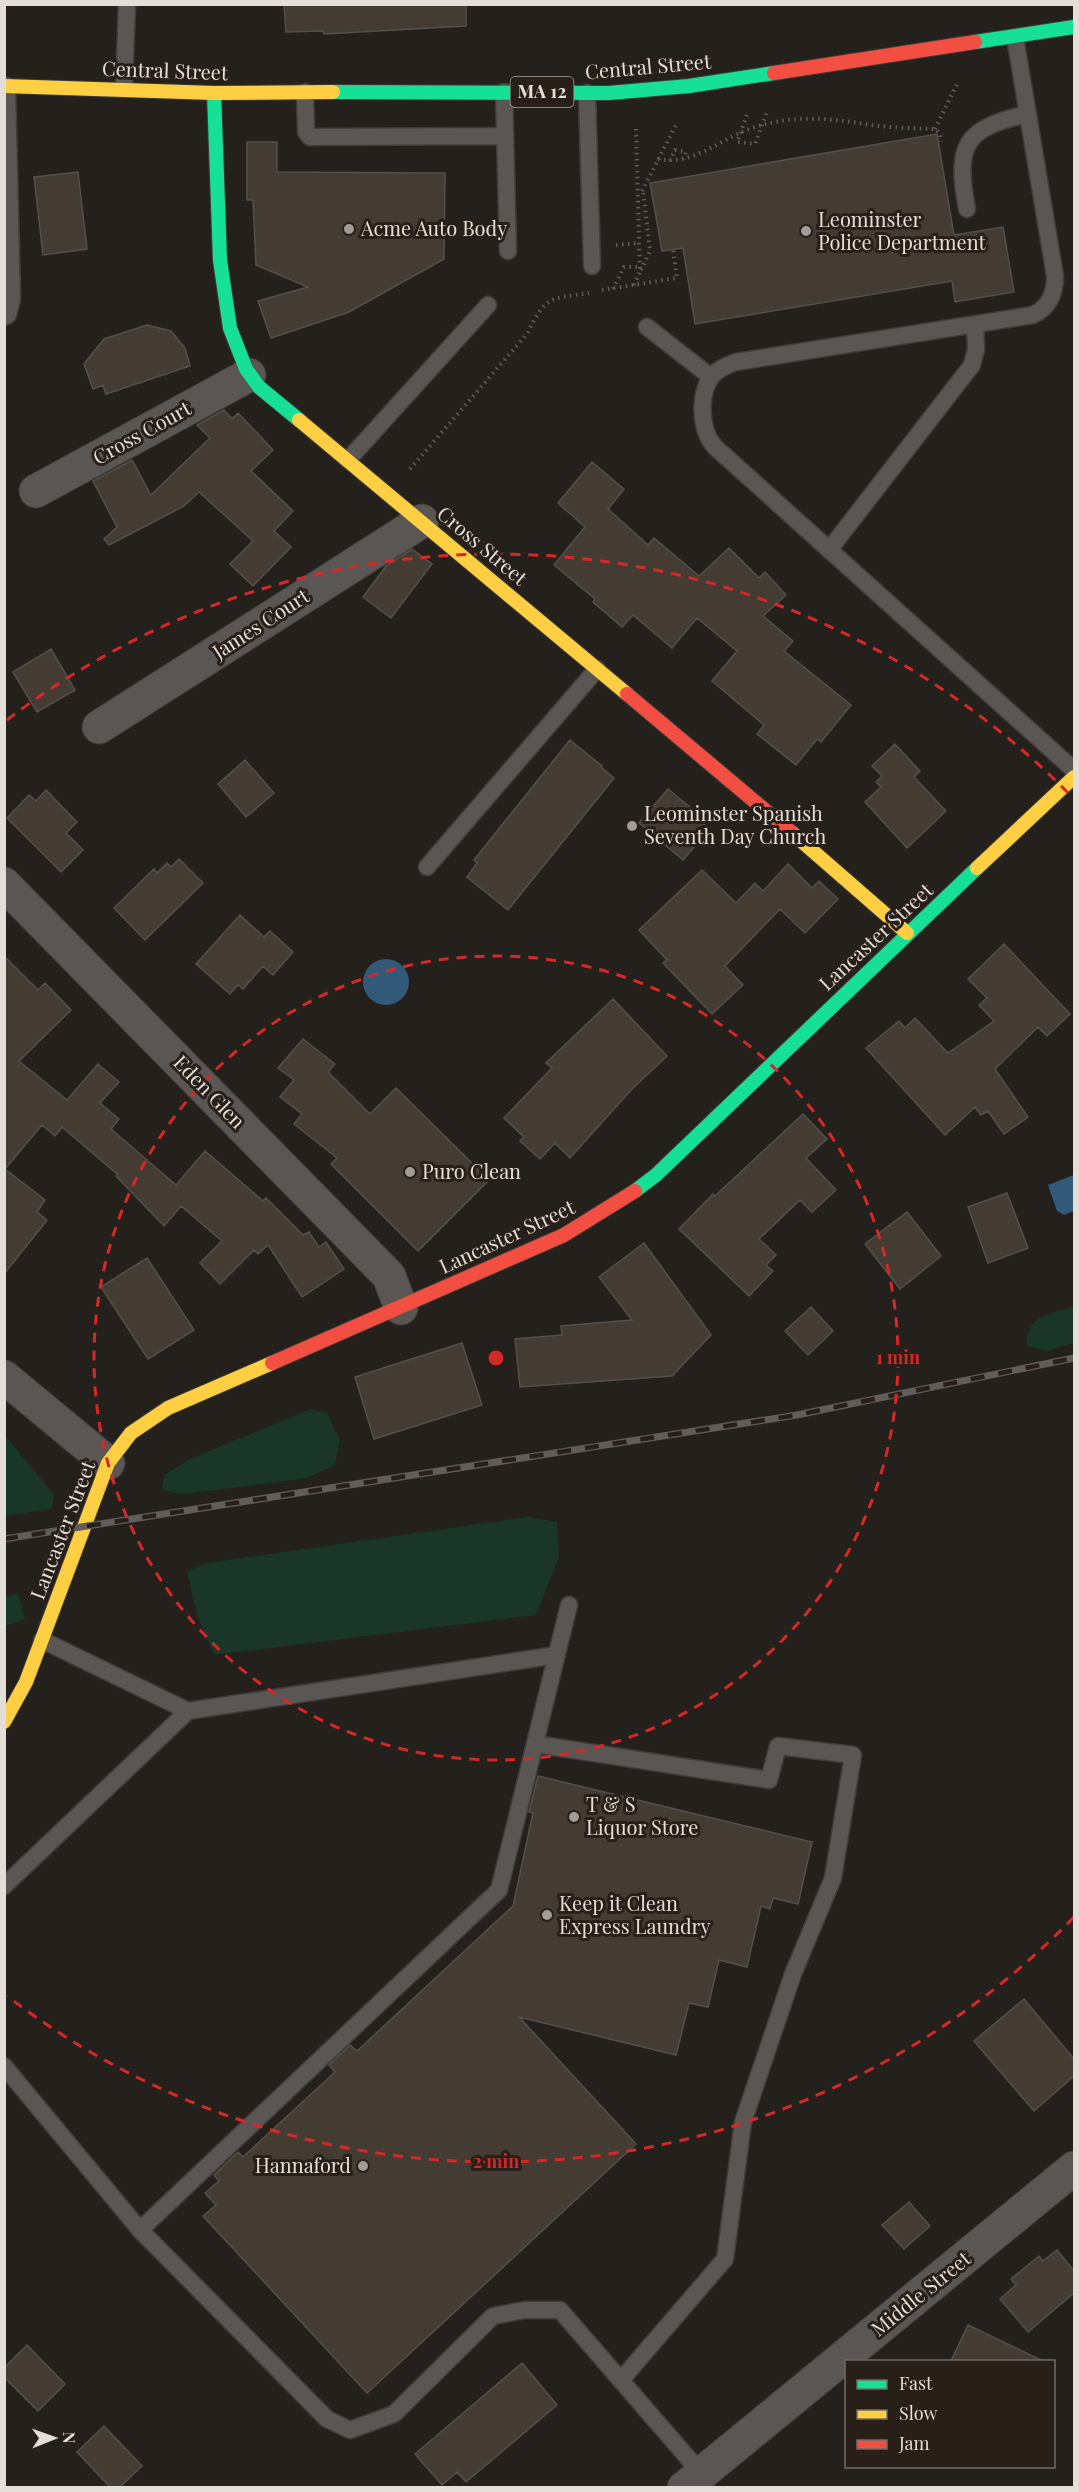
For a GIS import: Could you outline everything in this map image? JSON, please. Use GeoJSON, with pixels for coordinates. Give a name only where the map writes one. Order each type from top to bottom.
{"type":"FeatureCollection","features":[{"type":"Feature","properties":{"kind":"main road","name":"Central Street"},"geometry":{"type":"LineString","coordinates":[[6,86],[124,88],[214,93],[609,93],[689,86],[1074,27]]}},
{"type":"Feature","properties":{"kind":"main road","name":"Cross Street"},"geometry":{"type":"LineString","coordinates":[[214,93],[213,133],[224,303],[231,333],[249,375],[259,387],[422,521],[884,910],[907,933]]}},
{"type":"Feature","properties":{"kind":"main road","name":"Lancaster Street"},"geometry":{"type":"LineString","coordinates":[[4,1722],[26,1682],[108,1463],[131,1433],[168,1408],[564,1235],[624,1200],[656,1175],[907,933],[1074,777]]}},
{"type":"Feature","properties":{"kind":"street","name":"Cross Court"},"geometry":{"type":"LineString","coordinates":[[36,491],[249,375]]}},
{"type":"Feature","properties":{"kind":"street","name":"James Court"},"geometry":{"type":"LineString","coordinates":[[99,727],[422,521]]}},
{"type":"Feature","properties":{"kind":"street","name":"Eden Glen"},"geometry":{"type":"LineString","coordinates":[[4,884],[389,1276],[401,1308]]}},
{"type":"Feature","properties":{"kind":"street"},"geometry":{"type":"LineString","coordinates":[[4,1377],[108,1463]]}},
{"type":"Feature","properties":{"kind":"street","name":"Middle Street"},"geometry":{"type":"LineString","coordinates":[[848,2360],[1074,2168]]}},
{"type":"Feature","properties":{"kind":"street","name":"Middle Street"},"geometry":{"type":"LineString","coordinates":[[703,2483],[845,2362]]}},
{"type":"Feature","properties":{"kind":"lane"},"geometry":{"type":"LineString","coordinates":[[124,88],[127,4]]}},
{"type":"Feature","properties":{"kind":"lane"},"geometry":{"type":"LineString","coordinates":[[1015,36],[1055,276],[1053,295],[1042,311],[1033,315],[736,362],[711,377],[707,384],[703,410],[705,433],[708,440],[1074,770]]}},
{"type":"Feature","properties":{"kind":"lane"},"geometry":{"type":"LineString","coordinates":[[4,317],[8,315],[12,299],[6,86]]}},
{"type":"Feature","properties":{"kind":"lane"},"geometry":{"type":"LineString","coordinates":[[305,92],[306,132],[310,137],[505,136]]}},
{"type":"Feature","properties":{"kind":"lane"},"geometry":{"type":"LineString","coordinates":[[504,92],[508,250]]}},
{"type":"Feature","properties":{"kind":"lane"},"geometry":{"type":"LineString","coordinates":[[587,93],[592,266]]}},
{"type":"Feature","properties":{"kind":"lane"},"geometry":{"type":"LineString","coordinates":[[967,209],[962,164],[969,141],[989,124],[1028,114]]}},
{"type":"Feature","properties":{"kind":"lane"},"geometry":{"type":"LineString","coordinates":[[348,460],[488,304]]}},
{"type":"Feature","properties":{"kind":"lane"},"geometry":{"type":"LineString","coordinates":[[829,550],[972,365],[976,349],[975,324]]}},
{"type":"Feature","properties":{"kind":"lane"},"geometry":{"type":"LineString","coordinates":[[647,327],[711,377]]}},
{"type":"Feature","properties":{"kind":"lane"},"geometry":{"type":"LineString","coordinates":[[427,867],[597,669]]}},
{"type":"Feature","properties":{"kind":"lane"},"geometry":{"type":"LineString","coordinates":[[140,2230],[499,1890],[569,1605]]}},
{"type":"Feature","properties":{"kind":"lane"},"geometry":{"type":"LineString","coordinates":[[42,1640],[188,1711],[557,1655]]}},
{"type":"Feature","properties":{"kind":"lane"},"geometry":{"type":"LineString","coordinates":[[4,1886],[188,1711]]}},
{"type":"Feature","properties":{"kind":"lane"},"geometry":{"type":"LineString","coordinates":[[535,1744],[769,1780],[778,1746],[853,1755],[833,1878],[793,1974],[743,2122],[725,2259],[621,2380]]}},
{"type":"Feature","properties":{"kind":"lane"},"geometry":{"type":"LineString","coordinates":[[4,2066],[140,2230],[327,2419],[350,2430],[393,2414],[493,2316],[514,2312],[560,2310],[621,2380],[703,2483]]}},
{"type":"Feature","properties":{"kind":"path"},"geometry":{"type":"LineString","coordinates":[[935,129],[958,82]]}},
{"type":"Feature","properties":{"kind":"path"},"geometry":{"type":"LineString","coordinates":[[747,115],[737,142],[754,144],[767,112]]}},
{"type":"Feature","properties":{"kind":"path"},"geometry":{"type":"LineString","coordinates":[[658,159],[670,161],[683,159],[741,132],[762,125],[822,117],[879,126],[935,129],[940,134],[943,150]]}},
{"type":"Feature","properties":{"kind":"path"},"geometry":{"type":"LineString","coordinates":[[638,198],[676,125]]}},
{"type":"Feature","properties":{"kind":"path"},"geometry":{"type":"LineString","coordinates":[[636,129],[640,269]]}},
{"type":"Feature","properties":{"kind":"path"},"geometry":{"type":"LineString","coordinates":[[670,161],[675,150],[686,152],[683,159]]}},
{"type":"Feature","properties":{"kind":"path"},"geometry":{"type":"LineString","coordinates":[[634,285],[650,250],[643,190]]}},
{"type":"Feature","properties":{"kind":"path"},"geometry":{"type":"LineString","coordinates":[[406,474],[527,334],[539,311],[547,302],[554,298],[676,278],[673,249]]}},
{"type":"Feature","properties":{"kind":"path"},"geometry":{"type":"LineString","coordinates":[[613,289],[624,267],[640,269]]}},
{"type":"Feature","properties":{"kind":"green space"},"geometry":{"type":"Polygon","coordinates":[[[1074,1307],[1074,1343],[1047,1351],[1027,1346],[1030,1328],[1035,1322],[1048,1314],[1074,1307]]]}},
{"type":"Feature","properties":{"kind":"green space"},"geometry":{"type":"Polygon","coordinates":[[[311,1409],[327,1413],[340,1440],[335,1465],[307,1478],[192,1493],[173,1493],[162,1489],[164,1475],[190,1459],[311,1409]]]}},
{"type":"Feature","properties":{"kind":"green space"},"geometry":{"type":"Polygon","coordinates":[[[5,1437],[54,1495],[52,1509],[5,1516],[5,1437]]]}},
{"type":"Feature","properties":{"kind":"green space"},"geometry":{"type":"Polygon","coordinates":[[[528,1517],[557,1522],[559,1557],[536,1615],[214,1655],[197,1615],[187,1571],[207,1563],[528,1517]]]}},
{"type":"Feature","properties":{"kind":"green space"},"geometry":{"type":"Polygon","coordinates":[[[18,1594],[25,1619],[5,1626],[5,1596],[18,1594]]]}},
{"type":"Feature","properties":{"kind":"water"},"geometry":{"type":"Polygon","coordinates":[[[386,959],[402,966],[409,982],[402,998],[386,1005],[370,998],[363,982],[370,966],[386,959]]]}},
{"type":"Feature","properties":{"kind":"water"},"geometry":{"type":"Polygon","coordinates":[[[1074,1175],[1074,1211],[1064,1215],[1057,1211],[1048,1185],[1074,1175]]]}},
{"type":"Feature","properties":{"kind":"building"},"geometry":{"type":"Polygon","coordinates":[[[284,4],[466,4],[466,26],[324,34],[323,31],[286,32],[284,4]]]}},
{"type":"Feature","properties":{"kind":"building","name":"Leominster Police Department"},"geometry":{"type":"Polygon","coordinates":[[[937,134],[954,235],[1003,227],[1014,292],[955,302],[952,281],[695,324],[683,248],[662,251],[650,183],[937,134]]]}},
{"type":"Feature","properties":{"kind":"building","name":"Acme Auto Body"},"geometry":{"type":"Polygon","coordinates":[[[247,142],[277,142],[277,172],[445,173],[444,259],[349,312],[271,338],[258,301],[308,287],[256,265],[253,200],[247,200],[247,142]]]}},
{"type":"Feature","properties":{"kind":"building"},"geometry":{"type":"Polygon","coordinates":[[[78,172],[87,249],[43,255],[34,177],[78,172]]]}},
{"type":"Feature","properties":{"kind":"building"},"geometry":{"type":"Polygon","coordinates":[[[147,325],[171,331],[185,348],[190,366],[106,394],[103,385],[93,389],[84,364],[104,339],[147,325]]]}},
{"type":"Feature","properties":{"kind":"building"},"geometry":{"type":"Polygon","coordinates":[[[224,410],[232,419],[238,413],[273,450],[251,471],[293,511],[274,531],[291,547],[253,586],[230,564],[253,541],[199,492],[184,506],[109,545],[104,539],[117,527],[93,481],[132,460],[151,495],[210,438],[197,425],[224,410]]]}},
{"type":"Feature","properties":{"kind":"building"},"geometry":{"type":"Polygon","coordinates":[[[592,462],[624,489],[608,509],[648,545],[654,538],[699,576],[729,548],[759,578],[765,572],[786,595],[763,616],[793,641],[784,651],[851,705],[821,742],[817,739],[796,765],[757,734],[764,725],[712,681],[737,651],[697,618],[672,648],[633,615],[622,627],[593,602],[595,599],[554,565],[585,527],[558,503],[592,462]]]}},
{"type":"Feature","properties":{"kind":"building"},"geometry":{"type":"Polygon","coordinates":[[[412,549],[432,564],[391,618],[363,597],[386,566],[412,549]]]}},
{"type":"Feature","properties":{"kind":"building"},"geometry":{"type":"Polygon","coordinates":[[[51,649],[75,690],[37,712],[13,672],[51,649]]]}},
{"type":"Feature","properties":{"kind":"building"},"geometry":{"type":"Polygon","coordinates":[[[570,740],[614,778],[508,910],[467,877],[477,863],[474,860],[570,740]]]}},
{"type":"Feature","properties":{"kind":"building"},"geometry":{"type":"Polygon","coordinates":[[[895,744],[920,771],[914,777],[946,811],[907,848],[865,802],[881,787],[876,782],[882,776],[872,766],[895,744]]]}},
{"type":"Feature","properties":{"kind":"building"},"geometry":{"type":"Polygon","coordinates":[[[245,760],[274,793],[246,817],[218,784],[245,760]]]}},
{"type":"Feature","properties":{"kind":"building"},"geometry":{"type":"Polygon","coordinates":[[[668,789],[707,821],[704,825],[709,830],[683,860],[639,823],[668,789]]]}},
{"type":"Feature","properties":{"kind":"building"},"geometry":{"type":"Polygon","coordinates":[[[46,790],[77,822],[66,833],[83,850],[61,872],[7,818],[29,795],[36,801],[46,790]]]}},
{"type":"Feature","properties":{"kind":"building"},"geometry":{"type":"Polygon","coordinates":[[[179,859],[203,883],[145,940],[114,908],[154,869],[157,873],[167,863],[171,867],[179,859]]]}},
{"type":"Feature","properties":{"kind":"building"},"geometry":{"type":"Polygon","coordinates":[[[788,864],[812,888],[819,881],[838,899],[805,933],[780,909],[725,966],[743,985],[712,1014],[663,963],[667,960],[639,930],[702,870],[736,903],[755,883],[763,891],[788,864]]]}},
{"type":"Feature","properties":{"kind":"building"},"geometry":{"type":"Polygon","coordinates":[[[240,915],[264,937],[270,931],[293,952],[273,975],[263,966],[243,989],[238,985],[230,994],[196,964],[240,915]]]}},
{"type":"Feature","properties":{"kind":"building"},"geometry":{"type":"Polygon","coordinates":[[[1004,944],[1070,1014],[1047,1036],[1038,1027],[995,1069],[1028,1117],[1004,1134],[988,1111],[981,1115],[975,1107],[945,1135],[866,1048],[899,1021],[905,1028],[915,1018],[948,1053],[994,1021],[979,1005],[987,998],[968,979],[1004,944]]]}},
{"type":"Feature","properties":{"kind":"building"},"geometry":{"type":"Polygon","coordinates":[[[4,956],[38,990],[45,983],[71,1010],[19,1061],[67,1100],[98,1064],[119,1082],[100,1103],[119,1119],[111,1129],[176,1185],[205,1151],[263,1201],[266,1198],[303,1235],[309,1232],[319,1247],[326,1242],[344,1269],[302,1297],[268,1245],[258,1254],[254,1250],[220,1284],[200,1263],[222,1241],[181,1206],[164,1226],[116,1176],[117,1174],[62,1127],[55,1136],[42,1125],[5,1169],[45,1200],[37,1212],[47,1220],[4,1274],[4,956]]]}},
{"type":"Feature","properties":{"kind":"building"},"geometry":{"type":"Polygon","coordinates":[[[613,999],[667,1056],[632,1089],[570,1158],[555,1143],[540,1159],[520,1141],[524,1137],[504,1118],[552,1068],[546,1063],[613,999]]]}},
{"type":"Feature","properties":{"kind":"building","name":"Puro Clean"},"geometry":{"type":"Polygon","coordinates":[[[303,1039],[335,1064],[328,1072],[370,1114],[396,1088],[489,1180],[418,1251],[331,1164],[337,1158],[294,1124],[302,1114],[280,1097],[294,1080],[278,1068],[303,1039]]]}},
{"type":"Feature","properties":{"kind":"building"},"geometry":{"type":"Polygon","coordinates":[[[803,1114],[827,1139],[806,1158],[836,1190],[812,1212],[800,1200],[759,1239],[776,1255],[766,1265],[773,1271],[749,1296],[679,1229],[713,1194],[715,1196],[803,1114]]]}},
{"type":"Feature","properties":{"kind":"building"},"geometry":{"type":"Polygon","coordinates":[[[1007,1193],[1028,1248],[988,1263],[968,1207],[1007,1193]]]}},
{"type":"Feature","properties":{"kind":"building"},"geometry":{"type":"Polygon","coordinates":[[[907,1212],[941,1256],[900,1289],[865,1244],[907,1212]]]}},
{"type":"Feature","properties":{"kind":"building"},"geometry":{"type":"Polygon","coordinates":[[[644,1243],[711,1335],[672,1376],[520,1387],[515,1339],[562,1335],[561,1326],[632,1320],[599,1277],[644,1243]]]}},
{"type":"Feature","properties":{"kind":"building"},"geometry":{"type":"Polygon","coordinates":[[[147,1258],[194,1330],[148,1359],[101,1287],[147,1258]]]}},
{"type":"Feature","properties":{"kind":"building"},"geometry":{"type":"Polygon","coordinates":[[[811,1307],[833,1331],[808,1355],[785,1331],[811,1307]]]}},
{"type":"Feature","properties":{"kind":"building"},"geometry":{"type":"Polygon","coordinates":[[[462,1343],[482,1405],[374,1439],[355,1377],[462,1343]]]}},
{"type":"Feature","properties":{"kind":"building"},"geometry":{"type":"Polygon","coordinates":[[[538,1776],[812,1842],[798,1904],[773,1898],[770,1909],[761,1906],[747,1967],[719,1960],[708,2007],[689,2003],[676,2055],[519,2017],[636,2144],[367,2393],[203,2216],[216,2205],[205,2193],[219,2181],[214,2175],[238,2152],[243,2157],[335,2072],[329,2065],[350,2045],[357,2051],[513,1906],[533,1813],[529,1812],[538,1776]]]}},
{"type":"Feature","properties":{"kind":"building"},"geometry":{"type":"Polygon","coordinates":[[[1024,1999],[1074,2059],[1074,2076],[1034,2111],[974,2041],[1024,1999]]]}},
{"type":"Feature","properties":{"kind":"building"},"geometry":{"type":"Polygon","coordinates":[[[909,2202],[930,2226],[904,2249],[882,2225],[909,2202]]]}},
{"type":"Feature","properties":{"kind":"building"},"geometry":{"type":"Polygon","coordinates":[[[1057,2250],[1074,2271],[1074,2293],[1028,2332],[1000,2299],[1016,2285],[1011,2279],[1039,2256],[1043,2261],[1057,2250]]]}},
{"type":"Feature","properties":{"kind":"building"},"geometry":{"type":"Polygon","coordinates":[[[968,2325],[1041,2360],[951,2360],[968,2325]]]}},
{"type":"Feature","properties":{"kind":"building"},"geometry":{"type":"Polygon","coordinates":[[[27,2345],[65,2384],[38,2411],[4,2377],[4,2368],[27,2345]]]}},
{"type":"Feature","properties":{"kind":"building"},"geometry":{"type":"Polygon","coordinates":[[[522,2363],[557,2405],[466,2482],[457,2472],[442,2485],[415,2454],[522,2363]]]}},
{"type":"Feature","properties":{"kind":"building"},"geometry":{"type":"Polygon","coordinates":[[[104,2426],[142,2466],[120,2487],[110,2487],[77,2452],[104,2426]]]}},
{"type":"Feature","properties":{"kind":"railway"},"geometry":{"type":"LineString","coordinates":[[4,1539],[797,1415],[1074,1358]]}},
{"type":"Feature","properties":{"kind":"traffic: fast"},"geometry":{"type":"LineString","coordinates":[[975,42],[1074,27]]}},
{"type":"Feature","properties":{"kind":"traffic: fast"},"geometry":{"type":"LineString","coordinates":[[333,92],[609,93],[689,86],[774,73]]}},
{"type":"Feature","properties":{"kind":"traffic: fast"},"geometry":{"type":"LineString","coordinates":[[214,93],[220,260],[230,328],[246,369],[259,387],[299,420]]}},
{"type":"Feature","properties":{"kind":"traffic: fast"},"geometry":{"type":"LineString","coordinates":[[635,1191],[656,1175],[977,868]]}},
{"type":"Feature","properties":{"kind":"traffic: slow"},"geometry":{"type":"LineString","coordinates":[[4,86],[214,93],[333,92]]}},
{"type":"Feature","properties":{"kind":"traffic: slow"},"geometry":{"type":"LineString","coordinates":[[299,420],[627,694]]}},
{"type":"Feature","properties":{"kind":"traffic: slow"},"geometry":{"type":"LineString","coordinates":[[977,868],[1074,777]]}},
{"type":"Feature","properties":{"kind":"traffic: slow"},"geometry":{"type":"LineString","coordinates":[[791,832],[907,933]]}},
{"type":"Feature","properties":{"kind":"traffic: slow"},"geometry":{"type":"LineString","coordinates":[[4,1722],[26,1682],[108,1463],[131,1433],[168,1408],[272,1363]]}},
{"type":"Feature","properties":{"kind":"traffic: jam"},"geometry":{"type":"LineString","coordinates":[[774,73],[975,42]]}},
{"type":"Feature","properties":{"kind":"traffic: jam"},"geometry":{"type":"LineString","coordinates":[[627,694],[791,832]]}},
{"type":"Feature","properties":{"kind":"traffic: jam"},"geometry":{"type":"LineString","coordinates":[[272,1363],[564,1235],[635,1191]]}},
{"type":"Feature","properties":{"kind":"place","name":"Acme Auto Body"},"geometry":{"type":"Point","coordinates":[349,229]}},
{"type":"Feature","properties":{"kind":"place","name":"Leominster Police Department"},"geometry":{"type":"Point","coordinates":[806,231]}},
{"type":"Feature","properties":{"kind":"place","name":"Leominster Spanish Seventh Day Church"},"geometry":{"type":"Point","coordinates":[632,826]}},
{"type":"Feature","properties":{"kind":"place","name":"Puro Clean"},"geometry":{"type":"Point","coordinates":[410,1172]}},
{"type":"Feature","properties":{"kind":"place","name":"T & S Liquor Store"},"geometry":{"type":"Point","coordinates":[574,1817]}},
{"type":"Feature","properties":{"kind":"place","name":"Keep it Clean Express Laundry"},"geometry":{"type":"Point","coordinates":[547,1915]}},
{"type":"Feature","properties":{"kind":"place","name":"Hannaford"},"geometry":{"type":"Point","coordinates":[363,2166]}}]}
